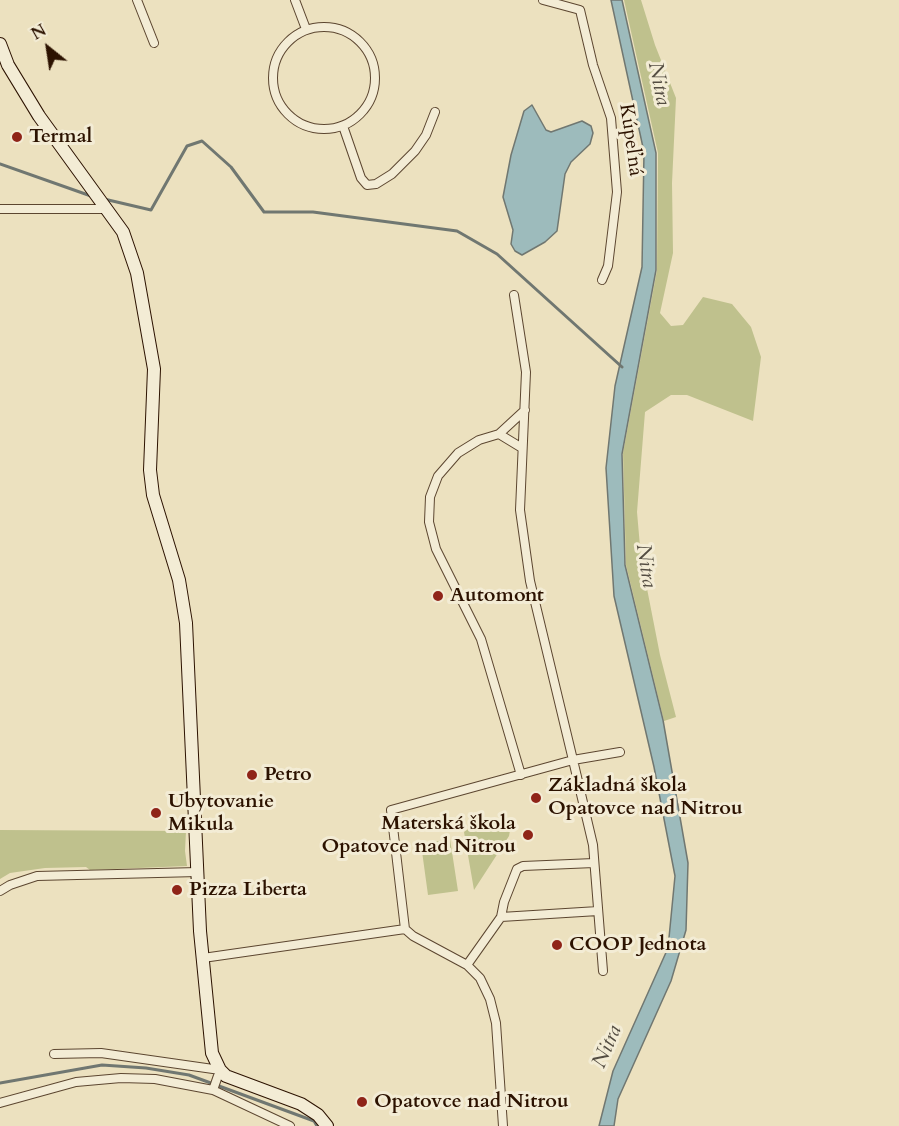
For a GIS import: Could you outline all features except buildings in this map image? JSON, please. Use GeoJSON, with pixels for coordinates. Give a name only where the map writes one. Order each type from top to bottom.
{"type":"FeatureCollection","features":[{"type":"Feature","properties":{"kind":"street"},"geometry":{"type":"LineString","coordinates":[[137,0],[154,43]]}},
{"type":"Feature","properties":{"kind":"street"},"geometry":{"type":"LineString","coordinates":[[295,0],[306,29]]}},
{"type":"Feature","properties":{"kind":"street","name":"Kúpeľná"},"geometry":{"type":"LineString","coordinates":[[543,0],[580,10],[593,65],[611,118],[617,192],[608,267],[602,280]]}},
{"type":"Feature","properties":{"kind":"street"},"geometry":{"type":"LineString","coordinates":[[326,26],[345,30],[362,42],[373,59],[376,79],[372,98],[360,115],[344,126],[323,129],[303,125],[287,114],[276,96],[272,76],[277,56],[289,40],[306,29],[326,26]]}},
{"type":"Feature","properties":{"kind":"street"},"geometry":{"type":"LineString","coordinates":[[0,44],[8,64],[39,116],[123,232],[132,250],[154,369],[150,470],[153,495],[179,580],[186,623],[203,958],[212,1053],[219,1075],[213,1090]]}},
{"type":"Feature","properties":{"kind":"street"},"geometry":{"type":"LineString","coordinates":[[344,126],[362,178],[367,185],[376,184],[392,174],[415,151],[426,135],[435,112]]}},
{"type":"Feature","properties":{"kind":"street"},"geometry":{"type":"LineString","coordinates":[[0,209],[106,209]]}},
{"type":"Feature","properties":{"kind":"street"},"geometry":{"type":"LineString","coordinates":[[514,295],[526,372],[520,510],[530,581],[593,845],[603,970]]}},
{"type":"Feature","properties":{"kind":"street"},"geometry":{"type":"LineString","coordinates":[[521,775],[481,639],[436,549],[429,522],[430,497],[438,476],[458,453],[479,440],[499,434],[525,410]]}},
{"type":"Feature","properties":{"kind":"street"},"geometry":{"type":"LineString","coordinates":[[499,434],[522,448]]}},
{"type":"Feature","properties":{"kind":"street"},"geometry":{"type":"LineString","coordinates":[[503,1126],[496,1023],[490,999],[480,978],[468,965],[413,936],[405,929],[391,810],[573,760],[620,752]]}},
{"type":"Feature","properties":{"kind":"street"},"geometry":{"type":"LineString","coordinates":[[468,965],[501,917],[504,902],[517,869],[523,866],[594,863]]}},
{"type":"Feature","properties":{"kind":"street"},"geometry":{"type":"LineString","coordinates":[[0,891],[10,885],[37,876],[198,872]]}},
{"type":"Feature","properties":{"kind":"street"},"geometry":{"type":"LineString","coordinates":[[501,917],[598,911]]}},
{"type":"Feature","properties":{"kind":"street"},"geometry":{"type":"LineString","coordinates":[[203,958],[405,929]]}},
{"type":"Feature","properties":{"kind":"street"},"geometry":{"type":"LineString","coordinates":[[54,1054],[101,1053],[219,1075],[301,1104],[318,1115],[327,1126]]}},
{"type":"Feature","properties":{"kind":"street"},"geometry":{"type":"LineString","coordinates":[[0,1103],[76,1082],[121,1078],[155,1079],[213,1090],[290,1126]]}},
{"type":"Feature","properties":{"kind":"green space"},"geometry":{"type":"Polygon","coordinates":[[[624,0],[641,0],[655,45],[676,98],[672,183],[673,253],[660,313],[671,326],[683,325],[703,297],[732,304],[751,327],[761,357],[753,421],[687,395],[671,395],[645,412],[637,512],[641,558],[660,655],[676,717],[664,721],[626,565],[623,453],[657,270],[658,153],[624,0]]]}},
{"type":"Feature","properties":{"kind":"green space"},"geometry":{"type":"Polygon","coordinates":[[[478,822],[511,825],[509,836],[474,890],[464,832],[478,822]]]}},
{"type":"Feature","properties":{"kind":"green space"},"geometry":{"type":"Polygon","coordinates":[[[0,830],[186,831],[187,866],[90,870],[86,867],[45,868],[10,873],[0,879],[0,830]]]}},
{"type":"Feature","properties":{"kind":"green space"},"geometry":{"type":"Polygon","coordinates":[[[450,839],[458,891],[428,895],[421,844],[450,839]]]}},
{"type":"Feature","properties":{"kind":"water"},"geometry":{"type":"Polygon","coordinates":[[[611,0],[622,0],[656,153],[656,270],[622,454],[625,565],[663,720],[688,863],[686,930],[671,981],[618,1099],[614,1126],[599,1126],[613,1071],[668,948],[675,876],[654,767],[614,596],[606,468],[615,386],[642,267],[644,152],[611,0]]]}},
{"type":"Feature","properties":{"kind":"water"},"geometry":{"type":"Polygon","coordinates":[[[532,105],[546,130],[551,132],[582,121],[591,126],[593,133],[590,144],[571,162],[565,174],[557,231],[545,242],[522,255],[515,251],[511,244],[513,230],[503,197],[511,155],[524,111],[532,105]]]}},
{"type":"Feature","properties":{"kind":"waterway"},"geometry":{"type":"LineString","coordinates":[[104,199],[151,210],[187,146],[202,141],[231,167],[264,212],[313,212],[457,231],[497,254],[622,367]]}},
{"type":"Feature","properties":{"kind":"waterway"},"geometry":{"type":"LineString","coordinates":[[0,164],[91,196]]}},
{"type":"Feature","properties":{"kind":"waterway"},"geometry":{"type":"LineString","coordinates":[[0,1083],[102,1065],[146,1068],[189,1075],[314,1121],[317,1126]]}},
{"type":"Feature","properties":{"kind":"place","name":"Termal"},"geometry":{"type":"Point","coordinates":[17,137]}},
{"type":"Feature","properties":{"kind":"place","name":"Automont"},"geometry":{"type":"Point","coordinates":[438,596]}},
{"type":"Feature","properties":{"kind":"place","name":"Petro"},"geometry":{"type":"Point","coordinates":[252,775]}},
{"type":"Feature","properties":{"kind":"place","name":"Základná škola Opatovce nad Nitrou"},"geometry":{"type":"Point","coordinates":[536,798]}},
{"type":"Feature","properties":{"kind":"place","name":"Ubytovanie Mikula"},"geometry":{"type":"Point","coordinates":[156,813]}},
{"type":"Feature","properties":{"kind":"place","name":"Materská škola Opatovce nad Nitrou"},"geometry":{"type":"Point","coordinates":[528,835]}},
{"type":"Feature","properties":{"kind":"place","name":"Pizza Liberta"},"geometry":{"type":"Point","coordinates":[177,890]}},
{"type":"Feature","properties":{"kind":"place","name":"COOP Jednota"},"geometry":{"type":"Point","coordinates":[557,945]}},
{"type":"Feature","properties":{"kind":"place","name":"Opatovce nad Nitrou"},"geometry":{"type":"Point","coordinates":[362,1102]}},
{"type":"Feature","properties":{"kind":"water label","name":"Nitra"},"geometry":{"type":"Point","coordinates":[658,84]}},
{"type":"Feature","properties":{"kind":"water label","name":"Nitra"},"geometry":{"type":"Point","coordinates":[645,566]}},
{"type":"Feature","properties":{"kind":"water label","name":"Nitra"},"geometry":{"type":"Point","coordinates":[608,1047]}}]}
